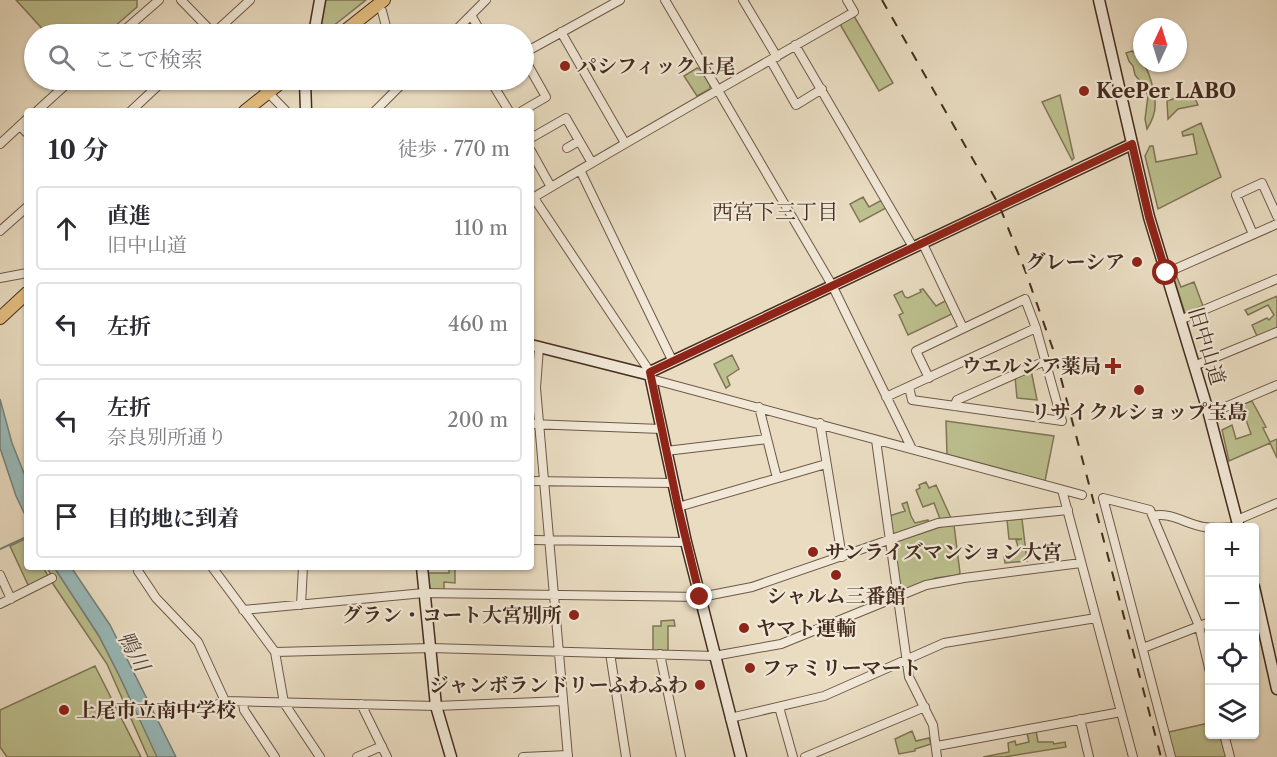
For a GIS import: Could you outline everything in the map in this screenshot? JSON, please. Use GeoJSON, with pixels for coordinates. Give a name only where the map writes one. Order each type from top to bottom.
{"type":"FeatureCollection","features":[{"type":"Feature","properties":{"kind":"main road"},"geometry":{"type":"LineString","coordinates":[[356,24],[383,6]]}},
{"type":"Feature","properties":{"kind":"main road"},"geometry":{"type":"LineString","coordinates":[[249,108],[272,90]]}},
{"type":"Feature","properties":{"kind":"main road"},"geometry":{"type":"LineString","coordinates":[[0,318],[24,296]]}},
{"type":"Feature","properties":{"kind":"street"},"geometry":{"type":"LineString","coordinates":[[131,24],[159,0]]}},
{"type":"Feature","properties":{"kind":"street"},"geometry":{"type":"LineString","coordinates":[[181,0],[204,24]]}},
{"type":"Feature","properties":{"kind":"street"},"geometry":{"type":"LineString","coordinates":[[224,24],[250,0]]}},
{"type":"Feature","properties":{"kind":"street"},"geometry":{"type":"LineString","coordinates":[[316,24],[320,0]]}},
{"type":"Feature","properties":{"kind":"street"},"geometry":{"type":"LineString","coordinates":[[463,24],[486,0]]}},
{"type":"Feature","properties":{"kind":"street"},"geometry":{"type":"LineString","coordinates":[[534,47],[620,0]]}},
{"type":"Feature","properties":{"kind":"street"},"geometry":{"type":"LineString","coordinates":[[665,0],[832,285],[912,449]]}},
{"type":"Feature","properties":{"kind":"street"},"geometry":{"type":"LineString","coordinates":[[743,0],[796,105],[822,89]]}},
{"type":"Feature","properties":{"kind":"street"},"geometry":{"type":"LineString","coordinates":[[534,198],[854,12],[847,0]]}},
{"type":"Feature","properties":{"kind":"street","name":"旧中山道"},"geometry":{"type":"LineString","coordinates":[[1099,0],[1149,217],[1209,414],[1237,523]]}},
{"type":"Feature","properties":{"kind":"street"},"geometry":{"type":"LineString","coordinates":[[383,6],[386,24]]}},
{"type":"Feature","properties":{"kind":"street"},"geometry":{"type":"LineString","coordinates":[[471,15],[476,24]]}},
{"type":"Feature","properties":{"kind":"street"},"geometry":{"type":"LineString","coordinates":[[561,32],[625,143]]}},
{"type":"Feature","properties":{"kind":"street"},"geometry":{"type":"LineString","coordinates":[[795,45],[917,244],[963,328]]}},
{"type":"Feature","properties":{"kind":"street"},"geometry":{"type":"LineString","coordinates":[[527,108],[546,97],[534,76]]}},
{"type":"Feature","properties":{"kind":"street"},"geometry":{"type":"LineString","coordinates":[[40,108],[60,90]]}},
{"type":"Feature","properties":{"kind":"street"},"geometry":{"type":"LineString","coordinates":[[134,108],[153,90]]}},
{"type":"Feature","properties":{"kind":"street"},"geometry":{"type":"LineString","coordinates":[[265,90],[283,108]]}},
{"type":"Feature","properties":{"kind":"street"},"geometry":{"type":"LineString","coordinates":[[305,90],[306,108]]}},
{"type":"Feature","properties":{"kind":"street"},"geometry":{"type":"LineString","coordinates":[[378,108],[394,90]]}},
{"type":"Feature","properties":{"kind":"street"},"geometry":{"type":"LineString","coordinates":[[496,90],[506,108]]}},
{"type":"Feature","properties":{"kind":"street"},"geometry":{"type":"LineString","coordinates":[[534,136],[566,118],[592,163]]}},
{"type":"Feature","properties":{"kind":"street"},"geometry":{"type":"LineString","coordinates":[[0,144],[24,122]]}},
{"type":"Feature","properties":{"kind":"street"},"geometry":{"type":"LineString","coordinates":[[20,126],[24,131]]}},
{"type":"Feature","properties":{"kind":"street"},"geometry":{"type":"LineString","coordinates":[[567,148],[579,141]]}},
{"type":"Feature","properties":{"kind":"street"},"geometry":{"type":"LineString","coordinates":[[650,375],[917,244],[1132,144]]}},
{"type":"Feature","properties":{"kind":"street"},"geometry":{"type":"LineString","coordinates":[[534,156],[551,187]]}},
{"type":"Feature","properties":{"kind":"street"},"geometry":{"type":"LineString","coordinates":[[580,170],[673,362]]}},
{"type":"Feature","properties":{"kind":"street"},"geometry":{"type":"LineString","coordinates":[[1253,234],[1236,195],[1262,183],[1277,216]]}},
{"type":"Feature","properties":{"kind":"street"},"geometry":{"type":"LineString","coordinates":[[534,202],[650,375],[686,542],[741,757]]}},
{"type":"Feature","properties":{"kind":"street"},"geometry":{"type":"LineString","coordinates":[[0,231],[24,210]]}},
{"type":"Feature","properties":{"kind":"street"},"geometry":{"type":"LineString","coordinates":[[1166,273],[1277,224]]}},
{"type":"Feature","properties":{"kind":"street"},"geometry":{"type":"LineString","coordinates":[[0,278],[24,274]]}},
{"type":"Feature","properties":{"kind":"street"},"geometry":{"type":"LineString","coordinates":[[1180,320],[1277,279]]}},
{"type":"Feature","properties":{"kind":"street"},"geometry":{"type":"LineString","coordinates":[[909,387],[912,400],[1062,421],[1036,328],[1025,299],[916,351],[929,378]]}},
{"type":"Feature","properties":{"kind":"street"},"geometry":{"type":"LineString","coordinates":[[886,397],[1036,328]]}},
{"type":"Feature","properties":{"kind":"street"},"geometry":{"type":"LineString","coordinates":[[1194,366],[1277,332]]}},
{"type":"Feature","properties":{"kind":"street"},"geometry":{"type":"LineString","coordinates":[[523,757],[568,756],[550,540],[535,424],[534,344],[1082,495]]}},
{"type":"Feature","properties":{"kind":"street"},"geometry":{"type":"LineString","coordinates":[[954,406],[957,400],[1045,361]]}},
{"type":"Feature","properties":{"kind":"street"},"geometry":{"type":"LineString","coordinates":[[1209,414],[1277,386]]}},
{"type":"Feature","properties":{"kind":"street"},"geometry":{"type":"LineString","coordinates":[[759,407],[777,478]]}},
{"type":"Feature","properties":{"kind":"street"},"geometry":{"type":"LineString","coordinates":[[820,423],[843,557]]}},
{"type":"Feature","properties":{"kind":"street"},"geometry":{"type":"LineString","coordinates":[[535,424],[661,429]]}},
{"type":"Feature","properties":{"kind":"street"},"geometry":{"type":"LineString","coordinates":[[666,451],[767,439]]}},
{"type":"Feature","properties":{"kind":"street"},"geometry":{"type":"LineString","coordinates":[[876,440],[909,677],[933,725],[937,757]]}},
{"type":"Feature","properties":{"kind":"street"},"geometry":{"type":"LineString","coordinates":[[678,507],[826,464]]}},
{"type":"Feature","properties":{"kind":"street"},"geometry":{"type":"LineString","coordinates":[[534,481],[673,483]]}},
{"type":"Feature","properties":{"kind":"street"},"geometry":{"type":"LineString","coordinates":[[1062,490],[1133,757]]}},
{"type":"Feature","properties":{"kind":"street"},"geometry":{"type":"LineString","coordinates":[[1171,757],[1103,498],[1150,510],[1199,626],[1205,654]]}},
{"type":"Feature","properties":{"kind":"street"},"geometry":{"type":"LineString","coordinates":[[1242,523],[1277,503]]}},
{"type":"Feature","properties":{"kind":"street"},"geometry":{"type":"LineString","coordinates":[[243,610],[424,594],[700,597],[752,587],[938,523],[1068,510]]}},
{"type":"Feature","properties":{"kind":"street"},"geometry":{"type":"LineString","coordinates":[[1153,516],[1165,516],[1205,528]]}},
{"type":"Feature","properties":{"kind":"street"},"geometry":{"type":"LineString","coordinates":[[534,540],[686,542]]}},
{"type":"Feature","properties":{"kind":"street"},"geometry":{"type":"LineString","coordinates":[[275,652],[431,648],[714,656],[781,644],[926,585],[1081,563]]}},
{"type":"Feature","properties":{"kind":"street"},"geometry":{"type":"LineString","coordinates":[[138,570],[156,598],[198,642],[225,701]]}},
{"type":"Feature","properties":{"kind":"street"},"geometry":{"type":"LineString","coordinates":[[214,570],[275,652],[284,702],[320,757]]}},
{"type":"Feature","properties":{"kind":"street"},"geometry":{"type":"LineString","coordinates":[[301,605],[303,570]]}},
{"type":"Feature","properties":{"kind":"street"},"geometry":{"type":"LineString","coordinates":[[422,570],[436,706],[450,757]]}},
{"type":"Feature","properties":{"kind":"street"},"geometry":{"type":"LineString","coordinates":[[0,575],[11,599]]}},
{"type":"Feature","properties":{"kind":"street"},"geometry":{"type":"LineString","coordinates":[[0,604],[52,578]]}},
{"type":"Feature","properties":{"kind":"street"},"geometry":{"type":"LineString","coordinates":[[1259,615],[1277,688]]}},
{"type":"Feature","properties":{"kind":"street"},"geometry":{"type":"LineString","coordinates":[[730,718],[824,696],[944,642],[1096,618]]}},
{"type":"Feature","properties":{"kind":"street"},"geometry":{"type":"LineString","coordinates":[[1143,648],[1205,624]]}},
{"type":"Feature","properties":{"kind":"street"},"geometry":{"type":"LineString","coordinates":[[610,653],[626,757]]}},
{"type":"Feature","properties":{"kind":"street"},"geometry":{"type":"LineString","coordinates":[[660,654],[681,757]]}},
{"type":"Feature","properties":{"kind":"street"},"geometry":{"type":"LineString","coordinates":[[211,707],[225,701],[436,706],[563,701]]}},
{"type":"Feature","properties":{"kind":"street"},"geometry":{"type":"LineString","coordinates":[[243,702],[244,710],[275,757]]}},
{"type":"Feature","properties":{"kind":"street"},"geometry":{"type":"LineString","coordinates":[[361,704],[387,757]]}},
{"type":"Feature","properties":{"kind":"street"},"geometry":{"type":"LineString","coordinates":[[779,707],[793,757]]}},
{"type":"Feature","properties":{"kind":"street"},"geometry":{"type":"LineString","coordinates":[[805,757],[925,707]]}},
{"type":"Feature","properties":{"kind":"street"},"geometry":{"type":"LineString","coordinates":[[937,746],[1121,712]]}},
{"type":"Feature","properties":{"kind":"street"},"geometry":{"type":"LineString","coordinates":[[1080,720],[1089,757]]}},
{"type":"Feature","properties":{"kind":"street"},"geometry":{"type":"LineString","coordinates":[[1225,739],[1230,757]]}},
{"type":"Feature","properties":{"kind":"street"},"geometry":{"type":"LineString","coordinates":[[357,757],[382,746]]}},
{"type":"Feature","properties":{"kind":"green space"},"geometry":{"type":"Polygon","coordinates":[[[16,0],[137,0],[137,7],[117,24],[38,24],[16,0]]]}},
{"type":"Feature","properties":{"kind":"green space"},"geometry":{"type":"Polygon","coordinates":[[[324,0],[366,0],[336,24],[320,24],[324,0]]]}},
{"type":"Feature","properties":{"kind":"green space"},"geometry":{"type":"Polygon","coordinates":[[[854,16],[893,83],[879,91],[841,26],[841,23],[854,16]]]}},
{"type":"Feature","properties":{"kind":"green space"},"geometry":{"type":"Polygon","coordinates":[[[1133,52],[1133,66],[1129,61],[1126,53],[1133,52]]]}},
{"type":"Feature","properties":{"kind":"green space"},"geometry":{"type":"Polygon","coordinates":[[[697,68],[710,85],[710,89],[697,96],[684,76],[697,68]]]}},
{"type":"Feature","properties":{"kind":"green space"},"geometry":{"type":"Polygon","coordinates":[[[1134,72],[1148,72],[1153,88],[1155,109],[1147,129],[1145,119],[1148,96],[1144,86],[1134,72]]]}},
{"type":"Feature","properties":{"kind":"green space"},"geometry":{"type":"Polygon","coordinates":[[[1193,94],[1198,105],[1178,109],[1168,119],[1167,101],[1193,94]]]}},
{"type":"Feature","properties":{"kind":"green space"},"geometry":{"type":"Polygon","coordinates":[[[1060,95],[1074,158],[1072,160],[1042,102],[1060,95]]]}},
{"type":"Feature","properties":{"kind":"green space"},"geometry":{"type":"Polygon","coordinates":[[[1201,123],[1221,177],[1158,209],[1145,156],[1150,146],[1153,146],[1156,162],[1197,154],[1193,134],[1183,136],[1182,132],[1201,123]]]}},
{"type":"Feature","properties":{"kind":"green space"},"geometry":{"type":"Polygon","coordinates":[[[863,197],[869,207],[882,200],[886,208],[860,222],[850,204],[863,197]]]}},
{"type":"Feature","properties":{"kind":"green space"},"geometry":{"type":"Polygon","coordinates":[[[1176,275],[1181,287],[1194,282],[1203,306],[1185,313],[1174,279],[1176,275]]]}},
{"type":"Feature","properties":{"kind":"green space"},"geometry":{"type":"Polygon","coordinates":[[[923,289],[936,306],[947,300],[954,313],[908,335],[899,315],[903,313],[894,295],[902,291],[908,298],[923,289]]]}},
{"type":"Feature","properties":{"kind":"green space"},"geometry":{"type":"Polygon","coordinates":[[[1277,296],[1277,329],[1257,336],[1252,325],[1267,318],[1269,320],[1274,315],[1268,305],[1248,315],[1245,310],[1277,296]]]}},
{"type":"Feature","properties":{"kind":"green space"},"geometry":{"type":"Polygon","coordinates":[[[732,355],[739,369],[727,377],[730,385],[726,388],[714,364],[732,355]]]}},
{"type":"Feature","properties":{"kind":"green space"},"geometry":{"type":"Polygon","coordinates":[[[1031,370],[1037,400],[1017,398],[1015,377],[1031,370]]]}},
{"type":"Feature","properties":{"kind":"green space"},"geometry":{"type":"Polygon","coordinates":[[[1252,401],[1266,427],[1263,428],[1270,442],[1277,439],[1277,458],[1270,443],[1229,461],[1222,430],[1232,425],[1236,439],[1251,434],[1241,405],[1252,401]]]}},
{"type":"Feature","properties":{"kind":"green space"},"geometry":{"type":"Polygon","coordinates":[[[946,421],[1054,436],[1045,481],[947,455],[946,421]]]}},
{"type":"Feature","properties":{"kind":"green space"},"geometry":{"type":"Polygon","coordinates":[[[926,482],[929,488],[936,485],[951,518],[940,519],[934,503],[923,507],[916,490],[920,488],[919,485],[926,482]]]}},
{"type":"Feature","properties":{"kind":"green space"},"geometry":{"type":"Polygon","coordinates":[[[907,502],[915,523],[928,520],[929,523],[895,534],[891,532],[889,516],[905,511],[902,504],[907,502]]]}},
{"type":"Feature","properties":{"kind":"green space"},"geometry":{"type":"Polygon","coordinates":[[[1022,519],[1027,561],[1005,563],[1004,556],[1019,550],[1016,540],[1022,539],[1009,539],[1007,520],[1022,519]]]}},
{"type":"Feature","properties":{"kind":"green space"},"geometry":{"type":"Polygon","coordinates":[[[954,525],[960,573],[900,589],[893,545],[895,542],[940,527],[954,525]]]}},
{"type":"Feature","properties":{"kind":"green space"},"geometry":{"type":"Polygon","coordinates":[[[24,539],[24,570],[45,570],[49,578],[29,587],[10,546],[24,539]]]}},
{"type":"Feature","properties":{"kind":"green space"},"geometry":{"type":"Polygon","coordinates":[[[48,570],[56,570],[99,636],[158,757],[148,757],[107,664],[51,581],[52,577],[48,570]]]}},
{"type":"Feature","properties":{"kind":"green space"},"geometry":{"type":"Polygon","coordinates":[[[449,570],[455,570],[455,583],[444,582],[444,590],[430,590],[428,573],[449,573],[449,570]]]}},
{"type":"Feature","properties":{"kind":"green space"},"geometry":{"type":"Polygon","coordinates":[[[674,620],[675,626],[668,626],[668,651],[653,651],[653,626],[661,626],[661,621],[674,620]]]}},
{"type":"Feature","properties":{"kind":"green space"},"geometry":{"type":"Polygon","coordinates":[[[95,666],[141,757],[7,757],[0,747],[0,710],[95,666]]]}},
{"type":"Feature","properties":{"kind":"green space"},"geometry":{"type":"Polygon","coordinates":[[[1205,724],[1205,739],[1221,739],[1226,757],[1173,757],[1167,734],[1205,724]]]}},
{"type":"Feature","properties":{"kind":"green space"},"geometry":{"type":"Polygon","coordinates":[[[912,731],[916,741],[929,738],[931,744],[915,749],[915,751],[899,754],[895,739],[912,731]]]}},
{"type":"Feature","properties":{"kind":"green space"},"geometry":{"type":"Polygon","coordinates":[[[1036,731],[1038,742],[1053,742],[1054,744],[1065,742],[1066,747],[1004,757],[983,757],[1009,752],[1008,743],[1015,741],[1016,745],[1029,742],[1027,733],[1036,731]]]}},
{"type":"Feature","properties":{"kind":"water"},"geometry":{"type":"Polygon","coordinates":[[[0,399],[12,443],[24,473],[24,513],[16,496],[0,448],[0,399]]]}},
{"type":"Feature","properties":{"kind":"water"},"geometry":{"type":"Polygon","coordinates":[[[56,570],[73,570],[110,625],[176,757],[157,757],[99,636],[56,570]]]}},
{"type":"Feature","properties":{"kind":"waterway"},"geometry":{"type":"LineString","coordinates":[[0,549],[24,538]]}},
{"type":"Feature","properties":{"kind":"railway"},"geometry":{"type":"LineString","coordinates":[[882,0],[999,205],[1026,273],[1054,352],[1161,757]]}},
{"type":"Feature","properties":{"kind":"place","name":"パシフィック上尾"},"geometry":{"type":"Point","coordinates":[565,66]}},
{"type":"Feature","properties":{"kind":"place","name":"KeePer LABO"},"geometry":{"type":"Point","coordinates":[1084,91]}},
{"type":"Feature","properties":{"kind":"place","name":"グレーシア"},"geometry":{"type":"Point","coordinates":[1137,262]}},
{"type":"Feature","properties":{"kind":"place","name":"ウエルシア薬局"},"geometry":{"type":"Point","coordinates":[1113,366]}},
{"type":"Feature","properties":{"kind":"place","name":"リサイクルショップ宝島"},"geometry":{"type":"Point","coordinates":[1139,390]}},
{"type":"Feature","properties":{"kind":"place","name":"サンライズマンション大宮"},"geometry":{"type":"Point","coordinates":[813,552]}},
{"type":"Feature","properties":{"kind":"place","name":"シャルム三番館"},"geometry":{"type":"Point","coordinates":[836,575]}},
{"type":"Feature","properties":{"kind":"place","name":"グラン・コート大宮別所"},"geometry":{"type":"Point","coordinates":[574,615]}},
{"type":"Feature","properties":{"kind":"place","name":"ヤマト運輸"},"geometry":{"type":"Point","coordinates":[744,628]}},
{"type":"Feature","properties":{"kind":"place","name":"ファミリーマート"},"geometry":{"type":"Point","coordinates":[750,668]}},
{"type":"Feature","properties":{"kind":"place","name":"ジャンボランドリーふわふわ"},"geometry":{"type":"Point","coordinates":[700,685]}},
{"type":"Feature","properties":{"kind":"place","name":"上尾市立南中学校"},"geometry":{"type":"Point","coordinates":[64,710]}},
{"type":"Feature","properties":{"kind":"district","name":"西宮下三丁目"},"geometry":{"type":"Point","coordinates":[775,211]}},
{"type":"Feature","properties":{"kind":"route"},"geometry":{"type":"LineString","coordinates":[[700,597],[678,507],[650,372],[1132,144],[1149,217],[1166,273]]}},
{"type":"Feature","properties":{"kind":"water label","name":"鴨川"},"geometry":{"type":"Point","coordinates":[134,651]}}]}
